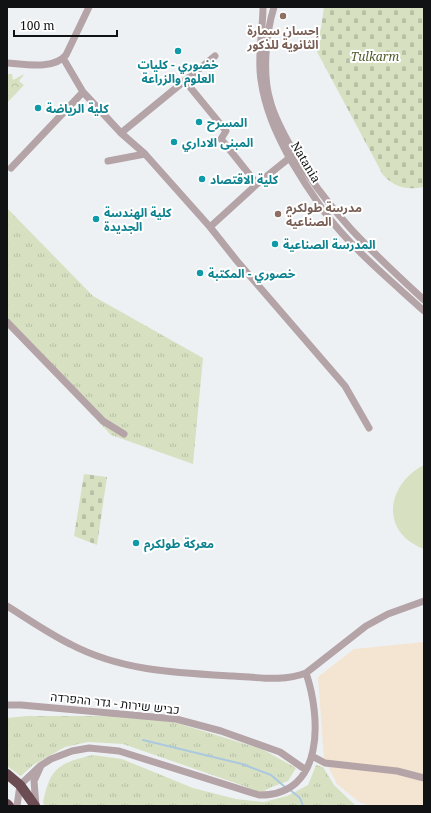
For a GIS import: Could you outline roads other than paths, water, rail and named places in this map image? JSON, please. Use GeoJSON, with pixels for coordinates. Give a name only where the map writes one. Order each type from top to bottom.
{"type":"FeatureCollection","features":[{"type":"Feature","properties":{"kind":"highway"},"geometry":{"type":"LineString","coordinates":[[7,774],[20,785],[36,806]]}},
{"type":"Feature","properties":{"kind":"street"},"geometry":{"type":"LineString","coordinates":[[7,63],[50,64],[63,58],[89,7]]}},
{"type":"Feature","properties":{"kind":"street","name":"Natania"},"geometry":{"type":"LineString","coordinates":[[263,7],[259,52],[263,94],[273,128],[347,226],[424,300]]}},
{"type":"Feature","properties":{"kind":"street","name":"Natania"},"geometry":{"type":"LineString","coordinates":[[274,7],[269,23],[266,80],[274,113],[302,180],[343,234],[424,311]]}},
{"type":"Feature","properties":{"kind":"street"},"geometry":{"type":"LineString","coordinates":[[121,133],[216,56]]}},
{"type":"Feature","properties":{"kind":"street"},"geometry":{"type":"LineString","coordinates":[[63,58],[83,92],[121,133],[145,154],[210,227],[236,261],[345,386],[369,428]]}},
{"type":"Feature","properties":{"kind":"street"},"geometry":{"type":"LineString","coordinates":[[185,81],[226,131],[221,139],[257,184]]}},
{"type":"Feature","properties":{"kind":"street"},"geometry":{"type":"LineString","coordinates":[[11,168],[83,92]]}},
{"type":"Feature","properties":{"kind":"street"},"geometry":{"type":"LineString","coordinates":[[108,161],[145,154]]}},
{"type":"Feature","properties":{"kind":"street"},"geometry":{"type":"LineString","coordinates":[[210,227],[257,184],[292,155]]}},
{"type":"Feature","properties":{"kind":"street"},"geometry":{"type":"LineString","coordinates":[[7,322],[103,421],[124,434]]}},
{"type":"Feature","properties":{"kind":"street"},"geometry":{"type":"LineString","coordinates":[[7,606],[70,645],[111,660],[141,668],[181,674],[288,678],[306,673],[366,626],[388,614],[424,601]]}},
{"type":"Feature","properties":{"kind":"street"},"geometry":{"type":"LineString","coordinates":[[17,806],[20,785],[40,766],[51,759],[72,751],[90,748],[119,751],[259,795],[273,795],[293,786],[306,770],[312,756],[315,732],[314,705],[306,673]]}},
{"type":"Feature","properties":{"kind":"street","name":"כביש שירות - גדר ההפרדה"},"geometry":{"type":"LineString","coordinates":[[7,706],[20,705],[176,719],[221,731],[280,752],[306,770]]}},
{"type":"Feature","properties":{"kind":"street"},"geometry":{"type":"LineString","coordinates":[[312,756],[325,763],[397,771],[424,778]]}},
{"type":"Feature","properties":{"kind":"street"},"geometry":{"type":"LineString","coordinates":[[36,806],[34,781],[40,766]]}},
{"type":"Feature","properties":{"kind":"waterway"},"geometry":{"type":"LineString","coordinates":[[143,740],[242,764],[271,775],[285,787]]}},
{"type":"Feature","properties":{"kind":"waterway"},"geometry":{"type":"LineString","coordinates":[[289,789],[300,798],[303,806]]}},
{"type":"Feature","properties":{"kind":"place","name":"إحسان سمارة الثانوية للذكور"},"geometry":{"type":"Point","coordinates":[283,16]}},
{"type":"Feature","properties":{"kind":"place","name":"خضوري - كليات العلوم والزراعة"},"geometry":{"type":"Point","coordinates":[178,51]}},
{"type":"Feature","properties":{"kind":"place","name":"كلية الرياضة"},"geometry":{"type":"Point","coordinates":[38,108]}},
{"type":"Feature","properties":{"kind":"place","name":"المسرح"},"geometry":{"type":"Point","coordinates":[199,122]}},
{"type":"Feature","properties":{"kind":"place","name":"المبنى الاداري"},"geometry":{"type":"Point","coordinates":[174,142]}},
{"type":"Feature","properties":{"kind":"place","name":"كلية الاقتصاد"},"geometry":{"type":"Point","coordinates":[202,179]}},
{"type":"Feature","properties":{"kind":"place","name":"مدرسة طولكرم الصناعية"},"geometry":{"type":"Point","coordinates":[278,214]}},
{"type":"Feature","properties":{"kind":"place","name":"كلية الهندسة الجديدة"},"geometry":{"type":"Point","coordinates":[96,219]}},
{"type":"Feature","properties":{"kind":"place","name":"المدرسة الصناعية"},"geometry":{"type":"Point","coordinates":[275,244]}},
{"type":"Feature","properties":{"kind":"place","name":"خصوري - المكتبة"},"geometry":{"type":"Point","coordinates":[200,273]}},
{"type":"Feature","properties":{"kind":"place","name":"معركة طولكرم"},"geometry":{"type":"Point","coordinates":[136,543]}},
{"type":"Feature","properties":{"kind":"park label","name":"Tulkarm"},"geometry":{"type":"Point","coordinates":[375,56]}}]}
